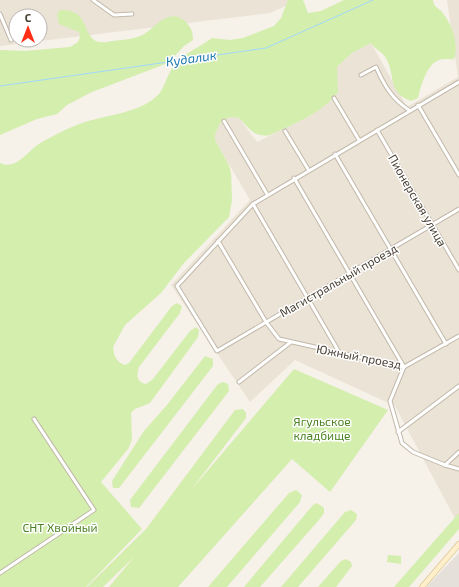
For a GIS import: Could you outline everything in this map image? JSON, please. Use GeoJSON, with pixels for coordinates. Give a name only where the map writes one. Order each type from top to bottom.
{"type":"FeatureCollection","features":[{"type":"Feature","properties":{"kind":"street"},"geometry":{"type":"LineString","coordinates":[[93,0],[114,15],[132,14]]}},
{"type":"Feature","properties":{"kind":"street"},"geometry":{"type":"LineString","coordinates":[[0,14],[8,33]]}},
{"type":"Feature","properties":{"kind":"street"},"geometry":{"type":"LineString","coordinates":[[361,75],[376,67],[386,88],[400,104],[409,110]]}},
{"type":"Feature","properties":{"kind":"street"},"geometry":{"type":"LineString","coordinates":[[266,322],[218,241],[253,204],[267,194],[459,82]]}},
{"type":"Feature","properties":{"kind":"street"},"geometry":{"type":"LineString","coordinates":[[334,98],[359,140]]}},
{"type":"Feature","properties":{"kind":"street"},"geometry":{"type":"LineString","coordinates":[[418,106],[459,175]]}},
{"type":"Feature","properties":{"kind":"street"},"geometry":{"type":"LineString","coordinates":[[224,121],[267,194]]}},
{"type":"Feature","properties":{"kind":"street","name":"Пионерская улица"},"geometry":{"type":"LineString","coordinates":[[377,130],[459,270]]}},
{"type":"Feature","properties":{"kind":"street"},"geometry":{"type":"LineString","coordinates":[[285,131],[308,169]]}},
{"type":"Feature","properties":{"kind":"street"},"geometry":{"type":"LineString","coordinates":[[335,154],[446,344]]}},
{"type":"Feature","properties":{"kind":"street"},"geometry":{"type":"LineString","coordinates":[[294,178],[404,367],[390,401],[402,442],[406,447],[427,459],[459,469]]}},
{"type":"Feature","properties":{"kind":"street"},"geometry":{"type":"LineString","coordinates":[[253,204],[339,352]]}},
{"type":"Feature","properties":{"kind":"street","name":"Магистральный проезд"},"geometry":{"type":"LineString","coordinates":[[218,241],[178,284],[217,350],[349,272],[459,210]]}},
{"type":"Feature","properties":{"kind":"street","name":"Южный проезд"},"geometry":{"type":"LineString","coordinates":[[266,322],[276,338],[404,367],[459,336]]}},
{"type":"Feature","properties":{"kind":"street"},"geometry":{"type":"LineString","coordinates":[[239,382],[292,342]]}},
{"type":"Feature","properties":{"kind":"street"},"geometry":{"type":"LineString","coordinates":[[398,432],[459,386]]}},
{"type":"Feature","properties":{"kind":"street"},"geometry":{"type":"LineString","coordinates":[[0,573],[94,510],[34,419]]}},
{"type":"Feature","properties":{"kind":"street"},"geometry":{"type":"LineString","coordinates":[[445,465],[459,452]]}},
{"type":"Feature","properties":{"kind":"street"},"geometry":{"type":"LineString","coordinates":[[422,587],[459,544]]}},
{"type":"Feature","properties":{"kind":"shaded area"},"geometry":{"type":"Polygon","coordinates":[[[0,0],[299,0],[270,13],[48,40],[48,8],[8,8],[8,45],[0,46],[0,0]]]}},
{"type":"Feature","properties":{"kind":"shaded area"},"geometry":{"type":"Polygon","coordinates":[[[447,0],[459,0],[459,526],[395,406],[295,360],[250,402],[171,285],[250,200],[215,140],[215,135],[220,123],[230,117],[239,118],[257,142],[312,115],[337,81],[337,67],[352,53],[371,43],[407,107],[458,77],[447,0]]]}},
{"type":"Feature","properties":{"kind":"shaded area"},"geometry":{"type":"Polygon","coordinates":[[[459,553],[459,587],[427,587],[430,583],[459,553]]]}},
{"type":"Feature","properties":{"kind":"green space","name":"СНТ Хвойный"},"geometry":{"type":"Polygon","coordinates":[[[288,0],[303,0],[308,13],[321,11],[344,0],[433,0],[435,5],[446,17],[452,28],[456,47],[454,59],[441,59],[434,63],[427,71],[418,98],[411,101],[398,93],[393,83],[386,58],[371,43],[352,53],[337,67],[338,92],[324,106],[307,118],[270,135],[264,136],[256,134],[249,129],[239,118],[230,117],[220,123],[215,135],[215,140],[229,165],[231,173],[232,200],[229,217],[184,263],[161,293],[125,325],[113,347],[115,356],[122,364],[125,365],[129,363],[172,306],[177,303],[182,306],[180,313],[139,367],[138,378],[141,382],[146,384],[153,379],[190,331],[196,327],[199,330],[198,337],[150,403],[135,409],[131,413],[132,440],[128,449],[101,482],[142,529],[86,587],[0,587],[0,163],[5,165],[15,163],[39,144],[63,131],[91,120],[123,113],[152,100],[163,88],[173,67],[186,54],[212,38],[230,40],[243,38],[274,26],[281,18],[288,0]]]}},
{"type":"Feature","properties":{"kind":"green space"},"geometry":{"type":"Polygon","coordinates":[[[60,10],[71,11],[78,15],[83,20],[92,38],[98,42],[128,39],[140,36],[161,21],[172,16],[179,17],[187,23],[193,34],[193,40],[184,46],[168,63],[92,92],[67,105],[57,114],[37,119],[0,135],[0,50],[25,51],[70,47],[78,42],[80,37],[79,32],[59,24],[57,14],[60,10]]]}},
{"type":"Feature","properties":{"kind":"green space"},"geometry":{"type":"Polygon","coordinates":[[[205,356],[213,359],[213,366],[119,488],[113,488],[112,481],[144,431],[167,405],[205,356]]]}},
{"type":"Feature","properties":{"kind":"green space","name":"Ягульское кладбище"},"geometry":{"type":"Polygon","coordinates":[[[294,369],[388,410],[330,492],[292,459],[178,587],[109,587],[134,557],[103,587],[87,587],[146,529],[235,410],[243,409],[246,413],[246,418],[191,490],[294,369]]]}},
{"type":"Feature","properties":{"kind":"green space"},"geometry":{"type":"Polygon","coordinates":[[[223,382],[228,384],[229,391],[139,508],[131,507],[130,500],[218,384],[223,382]]]}},
{"type":"Feature","properties":{"kind":"green space"},"geometry":{"type":"Polygon","coordinates":[[[296,490],[302,495],[300,502],[227,587],[208,587],[289,493],[296,490]]]}},
{"type":"Feature","properties":{"kind":"green space"},"geometry":{"type":"Polygon","coordinates":[[[317,503],[324,508],[324,513],[318,521],[260,587],[244,587],[313,505],[317,503]]]}},
{"type":"Feature","properties":{"kind":"green space"},"geometry":{"type":"Polygon","coordinates":[[[351,510],[357,514],[356,520],[298,587],[281,587],[345,512],[351,510]]]}},
{"type":"Feature","properties":{"kind":"green space"},"geometry":{"type":"Polygon","coordinates":[[[459,513],[459,529],[409,587],[394,587],[459,513]]]}},
{"type":"Feature","properties":{"kind":"green space"},"geometry":{"type":"Polygon","coordinates":[[[388,555],[401,556],[401,564],[387,562],[388,555]]]}},
{"type":"Feature","properties":{"kind":"green space"},"geometry":{"type":"Polygon","coordinates":[[[346,559],[351,562],[352,566],[336,587],[318,587],[341,561],[346,559]]]}},
{"type":"Feature","properties":{"kind":"waterway","name":"Кудалик"},"geometry":{"type":"LineString","coordinates":[[0,86],[266,48],[373,0]]}}]}
